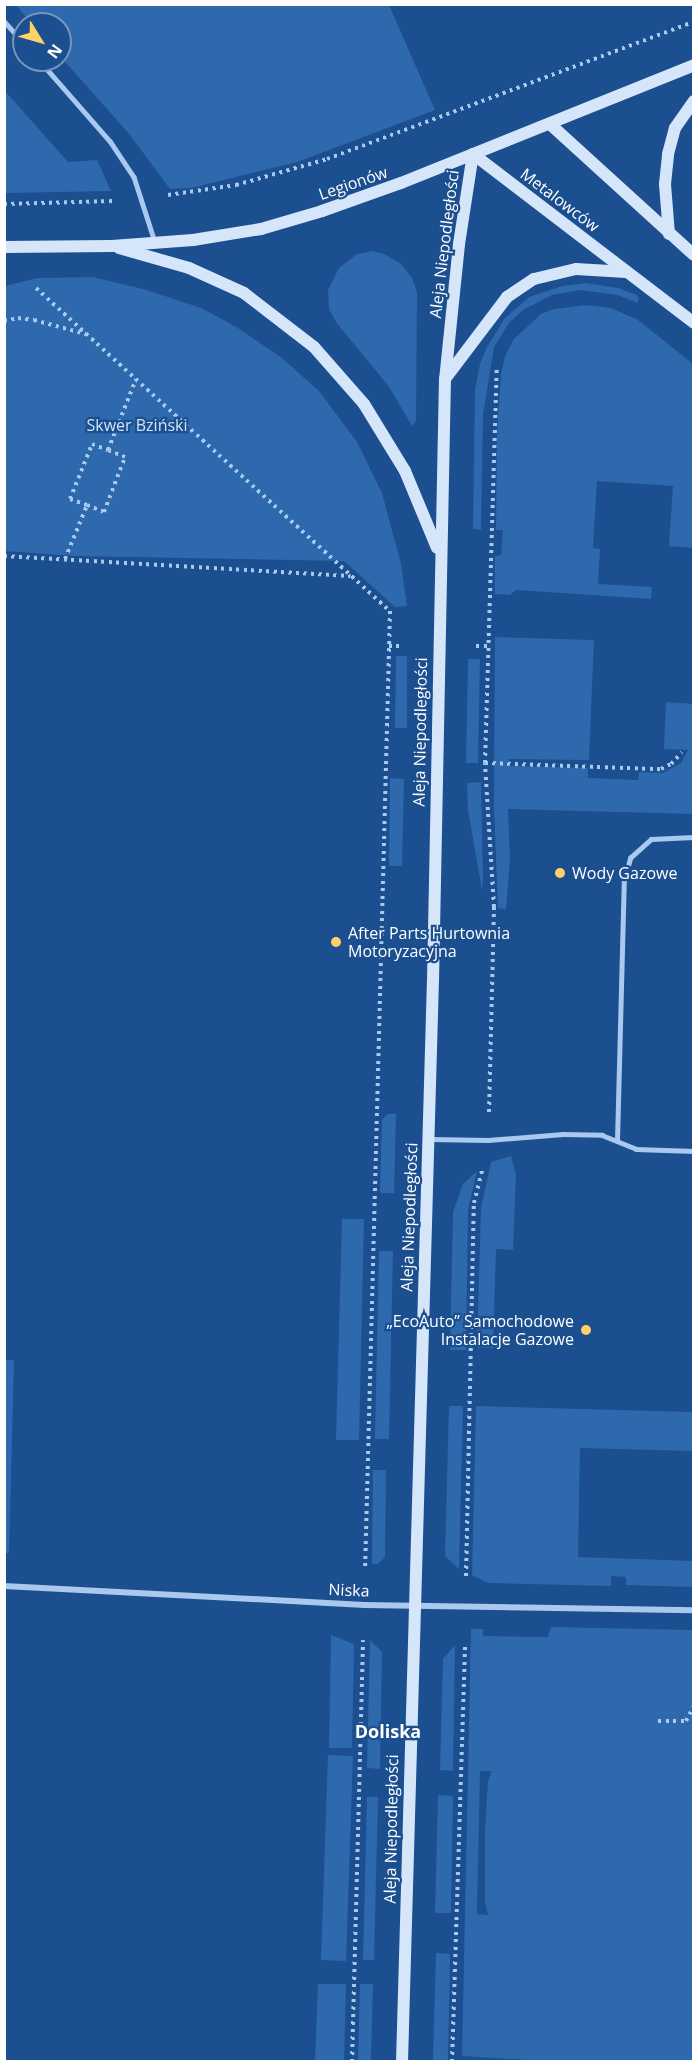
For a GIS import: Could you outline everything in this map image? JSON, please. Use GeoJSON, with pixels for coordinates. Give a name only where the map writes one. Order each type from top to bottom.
{"type":"FeatureCollection","features":[{"type":"Feature","properties":{"kind":"street","name":"Legionów"},"geometry":{"type":"LineString","coordinates":[[4,247],[112,246],[193,240],[261,229],[322,211],[550,125],[693,65]]}},
{"type":"Feature","properties":{"kind":"street"},"geometry":{"type":"LineString","coordinates":[[669,234],[665,184],[669,154],[675,128],[693,101]]}},
{"type":"Feature","properties":{"kind":"street"},"geometry":{"type":"LineString","coordinates":[[550,125],[693,255]]}},
{"type":"Feature","properties":{"kind":"street","name":"Metalowców"},"geometry":{"type":"LineString","coordinates":[[473,154],[693,323]]}},
{"type":"Feature","properties":{"kind":"street","name":"Aleja Niepodległości"},"geometry":{"type":"LineString","coordinates":[[402,2061],[428,1139],[445,380],[459,244],[473,154]]}},
{"type":"Feature","properties":{"kind":"street","name":"Aleja Niepodległości"},"geometry":{"type":"LineString","coordinates":[[112,246],[189,268],[244,293],[314,347],[364,404],[405,471],[440,554]]}},
{"type":"Feature","properties":{"kind":"street"},"geometry":{"type":"LineString","coordinates":[[445,380],[507,297],[534,279],[576,269],[627,272]]}},
{"type":"Feature","properties":{"kind":"street","name":"Niska"},"geometry":{"type":"LineString","coordinates":[[4,1586],[364,1605],[693,1610]]}},
{"type":"Feature","properties":{"kind":"lane"},"geometry":{"type":"LineString","coordinates":[[50,72],[110,141],[134,177],[155,242]]}},
{"type":"Feature","properties":{"kind":"lane"},"geometry":{"type":"LineString","coordinates":[[617,1141],[624,880],[630,858],[651,839],[693,837]]}},
{"type":"Feature","properties":{"kind":"lane"},"geometry":{"type":"LineString","coordinates":[[428,1139],[511,1140],[563,1134],[602,1135],[636,1149],[693,1151]]}},
{"type":"Feature","properties":{"kind":"path"},"geometry":{"type":"LineString","coordinates":[[204,190],[236,185],[327,159],[693,22]]}},
{"type":"Feature","properties":{"kind":"path"},"geometry":{"type":"LineString","coordinates":[[4,204],[32,204],[32,213]]}},
{"type":"Feature","properties":{"kind":"path"},"geometry":{"type":"LineString","coordinates":[[36,288],[390,611],[365,1571]]}},
{"type":"Feature","properties":{"kind":"path"},"geometry":{"type":"LineString","coordinates":[[4,321],[18,318],[34,320],[87,335]]}},
{"type":"Feature","properties":{"kind":"path"},"geometry":{"type":"LineString","coordinates":[[476,646],[487,646],[495,372],[499,362]]}},
{"type":"Feature","properties":{"kind":"path"},"geometry":{"type":"LineString","coordinates":[[108,450],[136,379]]}},
{"type":"Feature","properties":{"kind":"path"},"geometry":{"type":"LineString","coordinates":[[92,444],[108,450],[125,457],[104,512],[70,499],[92,444]]}},
{"type":"Feature","properties":{"kind":"path"},"geometry":{"type":"LineString","coordinates":[[65,559],[87,505]]}},
{"type":"Feature","properties":{"kind":"path"},"geometry":{"type":"LineString","coordinates":[[4,556],[350,576]]}},
{"type":"Feature","properties":{"kind":"path"},"geometry":{"type":"LineString","coordinates":[[389,646],[404,646]]}},
{"type":"Feature","properties":{"kind":"path"},"geometry":{"type":"LineString","coordinates":[[485,763],[661,769],[671,764],[682,752]]}},
{"type":"Feature","properties":{"kind":"path"},"geometry":{"type":"LineString","coordinates":[[352,2061],[363,1640]]}},
{"type":"Feature","properties":{"kind":"path"},"geometry":{"type":"LineString","coordinates":[[452,2061],[465,1642]]}},
{"type":"Feature","properties":{"kind":"path"},"geometry":{"type":"LineString","coordinates":[[658,1721],[686,1721],[693,1706]]}},
{"type":"Feature","properties":{"kind":"green space"},"geometry":{"type":"Polygon","coordinates":[[[16,5],[389,5],[435,110],[297,162],[191,188],[170,189],[130,135],[72,70],[72,12],[22,12],[16,5]]]}},
{"type":"Feature","properties":{"kind":"green space"},"geometry":{"type":"Polygon","coordinates":[[[5,91],[68,162],[97,160],[111,191],[5,193],[5,91]]]}},
{"type":"Feature","properties":{"kind":"green space"},"geometry":{"type":"Polygon","coordinates":[[[373,251],[384,254],[401,264],[412,278],[417,292],[416,421],[412,426],[390,388],[336,322],[329,309],[328,290],[339,268],[357,254],[373,251]]]}},
{"type":"Feature","properties":{"kind":"green space","name":"Skwer Bziński"},"geometry":{"type":"Polygon","coordinates":[[[93,277],[147,290],[201,308],[238,328],[282,358],[319,391],[357,442],[382,493],[401,564],[407,606],[395,607],[344,561],[75,556],[5,551],[5,286],[38,278],[93,277]]]}},
{"type":"Feature","properties":{"kind":"green space"},"geometry":{"type":"Polygon","coordinates":[[[586,283],[618,288],[637,295],[639,299],[637,303],[618,295],[580,290],[552,295],[523,310],[509,323],[494,347],[483,415],[481,530],[473,529],[475,390],[480,364],[487,347],[505,318],[529,297],[562,286],[586,283]]]}},
{"type":"Feature","properties":{"kind":"green space"},"geometry":{"type":"Polygon","coordinates":[[[586,305],[611,308],[638,320],[693,364],[693,548],[669,546],[673,486],[597,481],[593,548],[600,549],[598,584],[652,587],[651,599],[516,590],[510,595],[495,594],[495,556],[501,555],[503,530],[496,530],[497,431],[501,375],[505,356],[514,339],[541,314],[554,309],[586,305]]]}},
{"type":"Feature","properties":{"kind":"green space"},"geometry":{"type":"Polygon","coordinates":[[[495,637],[594,640],[589,760],[509,759],[508,766],[588,768],[588,778],[638,780],[639,772],[663,773],[681,763],[688,750],[664,749],[666,702],[694,704],[693,814],[508,809],[510,860],[506,909],[498,908],[494,806],[495,637]]]}},
{"type":"Feature","properties":{"kind":"green space"},"geometry":{"type":"Polygon","coordinates":[[[396,656],[407,656],[407,728],[395,728],[396,656]]]}},
{"type":"Feature","properties":{"kind":"green space"},"geometry":{"type":"Polygon","coordinates":[[[468,659],[480,659],[478,763],[466,763],[468,659]]]}},
{"type":"Feature","properties":{"kind":"green space"},"geometry":{"type":"Polygon","coordinates":[[[390,778],[404,779],[402,866],[389,866],[390,778]]]}},
{"type":"Feature","properties":{"kind":"green space"},"geometry":{"type":"Polygon","coordinates":[[[481,782],[482,890],[468,810],[467,783],[481,782]]]}},
{"type":"Feature","properties":{"kind":"green space"},"geometry":{"type":"Polygon","coordinates":[[[387,1114],[396,1114],[394,1193],[380,1193],[382,1120],[387,1114]]]}},
{"type":"Feature","properties":{"kind":"green space"},"geometry":{"type":"Polygon","coordinates":[[[511,1156],[516,1175],[513,1250],[496,1249],[493,1348],[477,1348],[481,1208],[491,1162],[511,1156]]]}},
{"type":"Feature","properties":{"kind":"green space"},"geometry":{"type":"Polygon","coordinates":[[[477,1171],[468,1210],[466,1350],[450,1350],[453,1212],[463,1184],[477,1171]]]}},
{"type":"Feature","properties":{"kind":"green space"},"geometry":{"type":"Polygon","coordinates":[[[342,1219],[364,1219],[359,1440],[336,1440],[342,1219]]]}},
{"type":"Feature","properties":{"kind":"green space"},"geometry":{"type":"Polygon","coordinates":[[[379,1251],[393,1251],[389,1439],[375,1439],[379,1251]]]}},
{"type":"Feature","properties":{"kind":"green space"},"geometry":{"type":"Polygon","coordinates":[[[5,1360],[14,1360],[9,1553],[4,1553],[5,1360]]]}},
{"type":"Feature","properties":{"kind":"green space"},"geometry":{"type":"Polygon","coordinates":[[[449,1406],[463,1406],[459,1569],[445,1556],[449,1406]]]}},
{"type":"Feature","properties":{"kind":"green space"},"geometry":{"type":"Polygon","coordinates":[[[476,1406],[693,1412],[693,1451],[580,1448],[578,1557],[693,1561],[693,1587],[626,1585],[626,1577],[611,1576],[611,1586],[488,1583],[472,1575],[476,1406]]]}},
{"type":"Feature","properties":{"kind":"green space"},"geometry":{"type":"Polygon","coordinates":[[[373,1470],[386,1470],[385,1557],[378,1564],[372,1564],[373,1470]]]}},
{"type":"Feature","properties":{"kind":"green space"},"geometry":{"type":"Polygon","coordinates":[[[551,1627],[693,1630],[693,2061],[561,2062],[462,2056],[471,1629],[483,1629],[483,1636],[548,1637],[551,1627]],[[480,1771],[477,1914],[488,1915],[485,1902],[485,1830],[488,1781],[492,1771],[480,1771]]]}},
{"type":"Feature","properties":{"kind":"green space"},"geometry":{"type":"Polygon","coordinates":[[[331,1635],[354,1644],[352,1748],[329,1748],[331,1635]]]}},
{"type":"Feature","properties":{"kind":"green space"},"geometry":{"type":"Polygon","coordinates":[[[370,1640],[382,1652],[380,1769],[367,1768],[370,1640]]]}},
{"type":"Feature","properties":{"kind":"green space"},"geometry":{"type":"Polygon","coordinates":[[[455,1645],[453,1771],[440,1770],[443,1659],[455,1645]]]}},
{"type":"Feature","properties":{"kind":"green space"},"geometry":{"type":"Polygon","coordinates":[[[328,1755],[353,1756],[346,1961],[321,1960],[328,1755]]]}},
{"type":"Feature","properties":{"kind":"green space"},"geometry":{"type":"Polygon","coordinates":[[[438,1795],[453,1796],[451,1913],[435,1913],[438,1795]]]}},
{"type":"Feature","properties":{"kind":"green space"},"geometry":{"type":"Polygon","coordinates":[[[367,1797],[378,1797],[374,1960],[363,1960],[367,1797]]]}},
{"type":"Feature","properties":{"kind":"green space"},"geometry":{"type":"Polygon","coordinates":[[[436,1953],[450,1954],[448,2061],[433,2061],[436,1953]]]}},
{"type":"Feature","properties":{"kind":"green space"},"geometry":{"type":"Polygon","coordinates":[[[318,1984],[346,1984],[344,2061],[315,2061],[318,1984]]]}},
{"type":"Feature","properties":{"kind":"green space"},"geometry":{"type":"Polygon","coordinates":[[[360,1984],[373,1984],[371,2061],[358,2061],[360,1984]]]}},
{"type":"Feature","properties":{"kind":"place","name":"Wody Gazowe"},"geometry":{"type":"Point","coordinates":[560,873]}},
{"type":"Feature","properties":{"kind":"place","name":"After Parts Hurtownia Motoryzacyjna"},"geometry":{"type":"Point","coordinates":[336,942]}},
{"type":"Feature","properties":{"kind":"place","name":"„EcoAuto” Samochodowe Instalacje Gazowe"},"geometry":{"type":"Point","coordinates":[586,1330]}},
{"type":"Feature","properties":{"kind":"district","name":"Doliska"},"geometry":{"type":"Point","coordinates":[388,1731]}}]}
